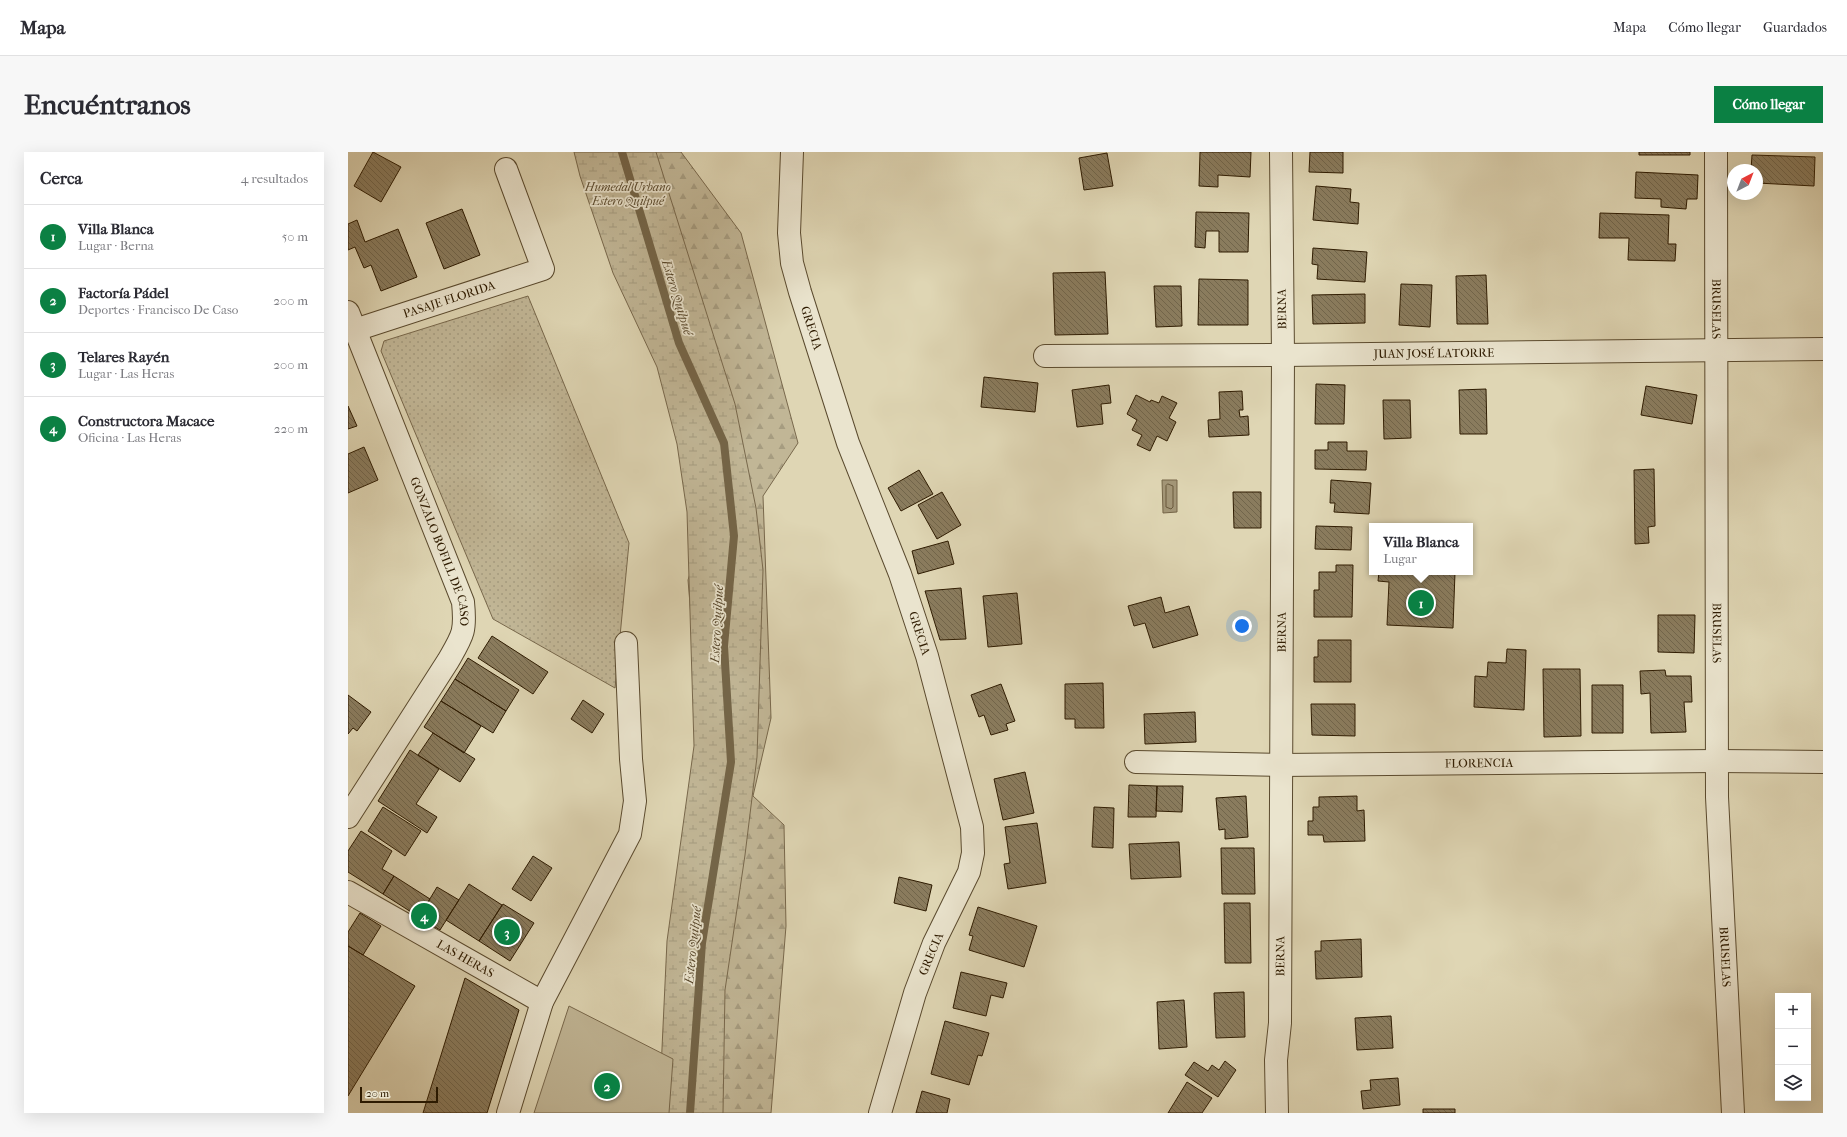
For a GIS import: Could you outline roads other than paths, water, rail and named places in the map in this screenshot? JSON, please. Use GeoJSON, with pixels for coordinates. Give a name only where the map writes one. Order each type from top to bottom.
{"type":"FeatureCollection","features":[{"type":"Feature","properties":{"kind":"street","name":"GRECIA"},"geometry":{"type":"LineString","coordinates":[[792,152],[789,233],[792,263],[816,347],[848,443],[900,574],[922,641],[972,827],[973,853],[969,872],[934,943],[915,993],[880,1113]]}},
{"type":"Feature","properties":{"kind":"street","name":"BERNA"},"geometry":{"type":"LineString","coordinates":[[1277,1113],[1276,1060],[1280,1024],[1283,355],[1281,152]]}},
{"type":"Feature","properties":{"kind":"street","name":"BRUSELAS"},"geometry":{"type":"LineString","coordinates":[[1716,152],[1716,761],[1733,1113]]}},
{"type":"Feature","properties":{"kind":"street","name":"PASAJE FLORIDA"},"geometry":{"type":"LineString","coordinates":[[352,321],[543,270],[506,169]]}},
{"type":"Feature","properties":{"kind":"street","name":"GONZALO BOFILL DE CASO"},"geometry":{"type":"LineString","coordinates":[[348,817],[448,661],[460,640],[465,626],[463,602],[352,321]]}},
{"type":"Feature","properties":{"kind":"street","name":"JUAN JOSÉ LATORRE"},"geometry":{"type":"LineString","coordinates":[[1045,356],[1823,349]]}},
{"type":"Feature","properties":{"kind":"street"},"geometry":{"type":"LineString","coordinates":[[508,1113],[542,1002],[630,834],[635,801],[631,759],[626,642]]}},
{"type":"Feature","properties":{"kind":"street","name":"FLORENCIA"},"geometry":{"type":"LineString","coordinates":[[1136,762],[1280,765],[1716,761],[1823,762]]}},
{"type":"Feature","properties":{"kind":"street","name":"LAS HERAS"},"geometry":{"type":"LineString","coordinates":[[348,892],[542,1002]]}},
{"type":"Feature","properties":{"kind":"water"},"geometry":{"type":"Polygon","coordinates":[[[1162,480],[1177,480],[1177,512],[1163,513],[1162,480]]]}},
{"type":"Feature","properties":{"kind":"waterway","name":"Estero Quilpué"},"geometry":{"type":"LineString","coordinates":[[622,152],[679,343],[724,443],[734,536],[724,646],[731,762],[702,943],[690,1113]]}},
{"type":"Feature","properties":{"kind":"place","name":"Villa Blanca"},"geometry":{"type":"Point","coordinates":[1421,603]}},
{"type":"Feature","properties":{"kind":"place","name":"Constructora Macace"},"geometry":{"type":"Point","coordinates":[424,916]}},
{"type":"Feature","properties":{"kind":"place","name":"Telares Rayén"},"geometry":{"type":"Point","coordinates":[507,932]}},
{"type":"Feature","properties":{"kind":"place","name":"Factoría Pádel"},"geometry":{"type":"Point","coordinates":[607,1086]}},
{"type":"Feature","properties":{"kind":"park label","name":"Humedal Urbano Estero Quilpué"},"geometry":{"type":"Point","coordinates":[628,194]}}]}
